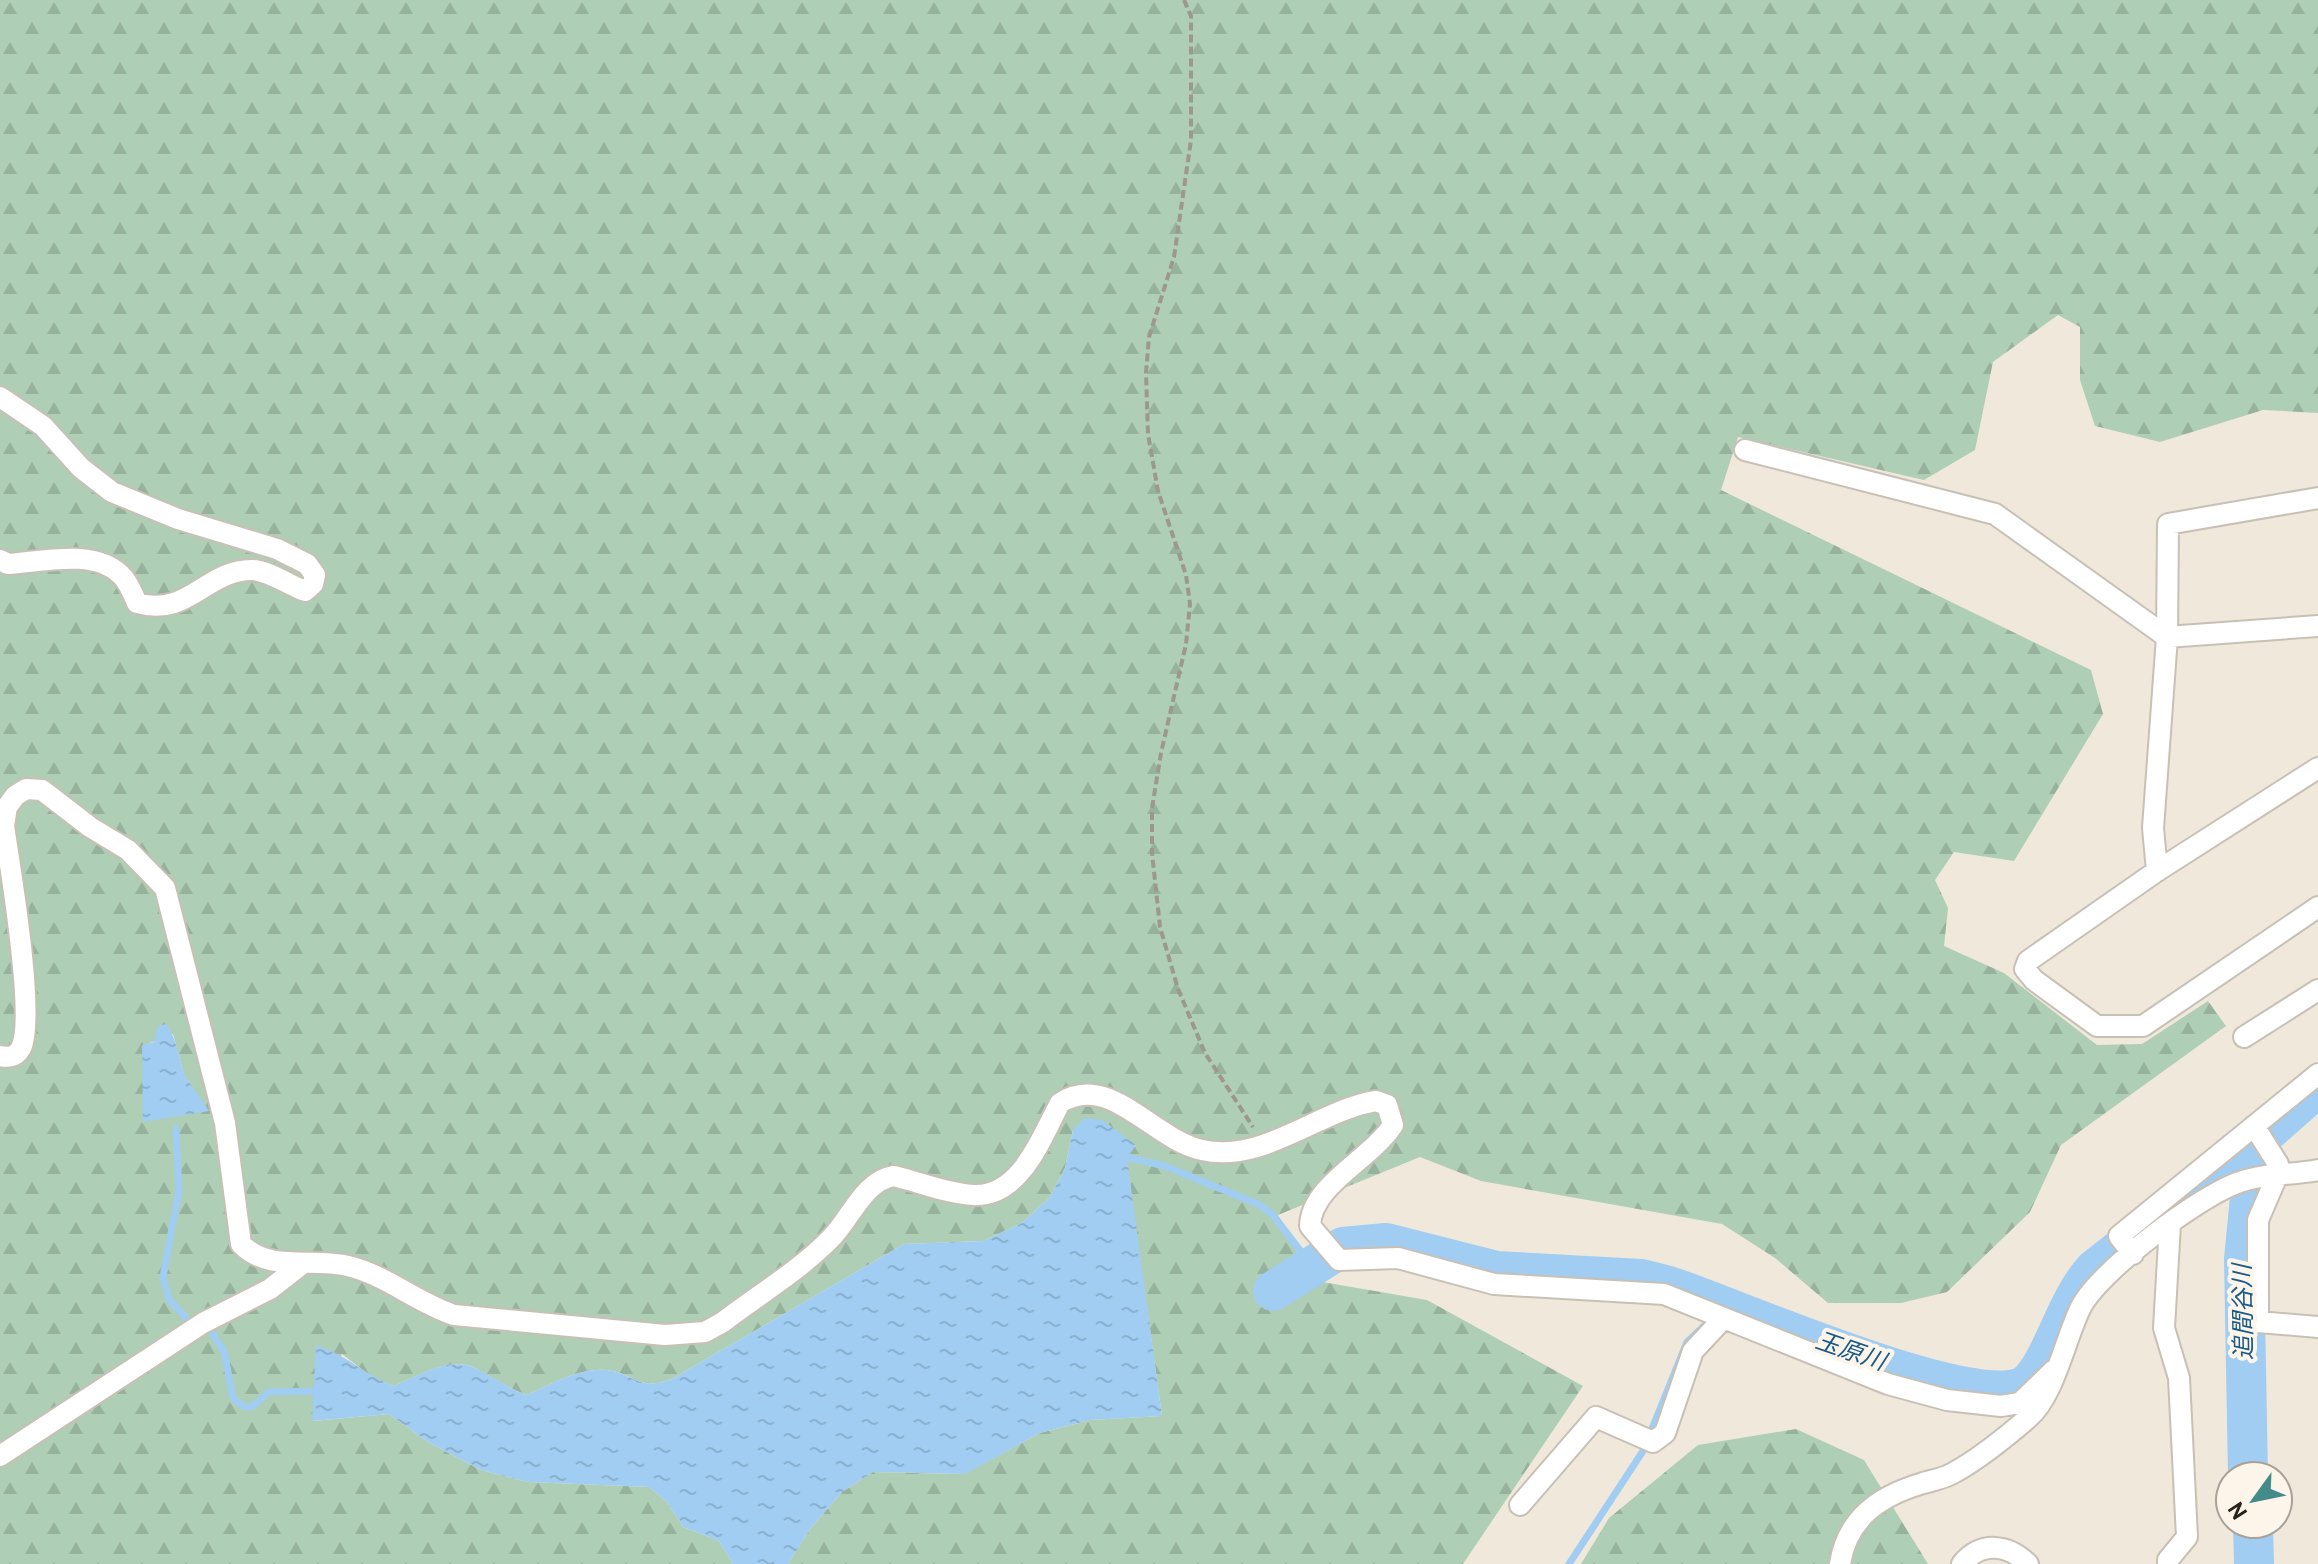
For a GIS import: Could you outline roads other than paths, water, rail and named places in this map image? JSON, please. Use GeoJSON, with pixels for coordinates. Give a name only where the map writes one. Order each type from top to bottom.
{"type":"FeatureCollection","features":[{"type":"Feature","properties":{"kind":"street"},"geometry":{"type":"LineString","coordinates":[[0,397],[43,426],[81,468],[112,492],[178,519],[277,549],[307,564],[315,575],[313,584],[305,591],[255,570],[231,573],[178,604],[156,608],[137,603],[121,574],[96,562],[73,559],[8,564],[0,560]]}},
{"type":"Feature","properties":{"kind":"street"},"geometry":{"type":"LineString","coordinates":[[1745,450],[1995,514],[2167,637],[2318,626]]}},
{"type":"Feature","properties":{"kind":"street"},"geometry":{"type":"LineString","coordinates":[[2157,871],[2153,828],[2167,637],[2168,524],[2318,498]]}},
{"type":"Feature","properties":{"kind":"street"},"geometry":{"type":"LineString","coordinates":[[2318,768],[2157,871],[2028,961],[2025,969],[2034,980],[2097,1026],[2143,1026],[2318,907]]}},
{"type":"Feature","properties":{"kind":"street"},"geometry":{"type":"LineString","coordinates":[[0,1056],[16,1054],[25,1030],[22,953],[4,826],[7,807],[15,796],[26,789],[42,790],[90,827],[128,850],[165,888],[225,1123],[241,1244],[248,1251],[275,1261],[302,1264],[324,1261],[351,1266],[425,1305],[454,1315],[686,1335],[705,1332],[723,1322],[827,1242],[871,1187],[883,1178],[894,1176],[975,1195],[1011,1182],[1024,1167],[1060,1103],[1070,1096],[1083,1093],[1110,1097],[1164,1136],[1205,1151],[1232,1151],[1262,1143],[1363,1103],[1387,1105],[1393,1125],[1385,1137],[1317,1198],[1310,1213],[1310,1226],[1333,1253],[1398,1258],[1494,1284],[1664,1294],[1687,1301],[1722,1320],[1888,1384],[1947,1400],[2001,1406],[2020,1403],[2054,1370]]}},
{"type":"Feature","properties":{"kind":"street"},"geometry":{"type":"LineString","coordinates":[[2244,1037],[2318,990]]}},
{"type":"Feature","properties":{"kind":"street"},"geometry":{"type":"LineString","coordinates":[[2133,1254],[2119,1236],[2182,1185],[2260,1134],[2318,1074]]}},
{"type":"Feature","properties":{"kind":"street"},"geometry":{"type":"LineString","coordinates":[[2259,1178],[2278,1164],[2260,1134]]}},
{"type":"Feature","properties":{"kind":"street"},"geometry":{"type":"LineString","coordinates":[[1840,1564],[1852,1525],[1869,1508],[1901,1491],[1954,1473],[2030,1417],[2044,1399],[2054,1370],[2091,1291],[2133,1254],[2219,1190],[2259,1178],[2318,1170]]}},
{"type":"Feature","properties":{"kind":"street"},"geometry":{"type":"LineString","coordinates":[[2259,1178],[2258,1322],[2318,1327]]}},
{"type":"Feature","properties":{"kind":"street"},"geometry":{"type":"LineString","coordinates":[[2182,1185],[2198,1205]]}},
{"type":"Feature","properties":{"kind":"street"},"geometry":{"type":"LineString","coordinates":[[2157,1205],[2171,1224],[2164,1328],[2179,1378],[2187,1537],[2168,1564]]}},
{"type":"Feature","properties":{"kind":"street"},"geometry":{"type":"LineString","coordinates":[[0,1456],[203,1323],[270,1289],[302,1264]]}},
{"type":"Feature","properties":{"kind":"street"},"geometry":{"type":"LineString","coordinates":[[1520,1505],[1596,1417],[1649,1441],[1665,1433],[1693,1351],[1722,1320]]}},
{"type":"Feature","properties":{"kind":"street"},"geometry":{"type":"LineString","coordinates":[[1962,1564],[1982,1548],[1996,1547],[2016,1552],[2028,1564]]}},
{"type":"Feature","properties":{"kind":"water"},"geometry":{"type":"Polygon","coordinates":[[[166,1024],[186,1076],[209,1111],[143,1122],[142,1045],[154,1042],[158,1026],[166,1024]]]}},
{"type":"Feature","properties":{"kind":"water"},"geometry":{"type":"Polygon","coordinates":[[[1085,1118],[1102,1120],[1136,1145],[1127,1158],[1162,1416],[1090,1420],[1040,1433],[965,1474],[873,1472],[842,1492],[810,1529],[788,1564],[733,1564],[719,1541],[683,1527],[667,1502],[649,1487],[528,1482],[481,1470],[428,1442],[389,1414],[312,1421],[316,1345],[394,1386],[435,1368],[456,1364],[477,1369],[527,1395],[565,1378],[596,1370],[616,1372],[651,1384],[672,1379],[904,1244],[983,1241],[1022,1223],[1050,1197],[1065,1168],[1073,1130],[1085,1118]]]}},
{"type":"Feature","properties":{"kind":"waterway","name":"玉原川"},"geometry":{"type":"LineString","coordinates":[[1273,1291],[1343,1247],[1386,1243],[1496,1271],[1641,1279],[1669,1286],[1853,1355],[1910,1373],[1961,1386],[2001,1391],[2027,1384],[2036,1374],[2075,1297],[2095,1269],[2249,1148],[2318,1087]]}},
{"type":"Feature","properties":{"kind":"waterway"},"geometry":{"type":"LineString","coordinates":[[176,1129],[179,1191],[163,1277],[169,1299],[188,1320]]}},
{"type":"Feature","properties":{"kind":"waterway","name":"追間谷川"},"geometry":{"type":"LineString","coordinates":[[2248,1460],[2244,1259],[2251,1188],[2249,1148]]}},
{"type":"Feature","properties":{"kind":"waterway"},"geometry":{"type":"LineString","coordinates":[[1121,1156],[1165,1166],[1260,1205],[1273,1215],[1312,1266]]}},
{"type":"Feature","properties":{"kind":"waterway"},"geometry":{"type":"LineString","coordinates":[[1569,1564],[1643,1451],[1687,1342],[1706,1324]]}},
{"type":"Feature","properties":{"kind":"waterway"},"geometry":{"type":"LineString","coordinates":[[212,1333],[224,1351],[233,1398],[243,1406],[252,1407],[269,1392],[321,1391]]}},
{"type":"Feature","properties":{"kind":"waterway","name":"追間谷川"},"geometry":{"type":"LineString","coordinates":[[2253,1540],[2254,1564]]}}]}
